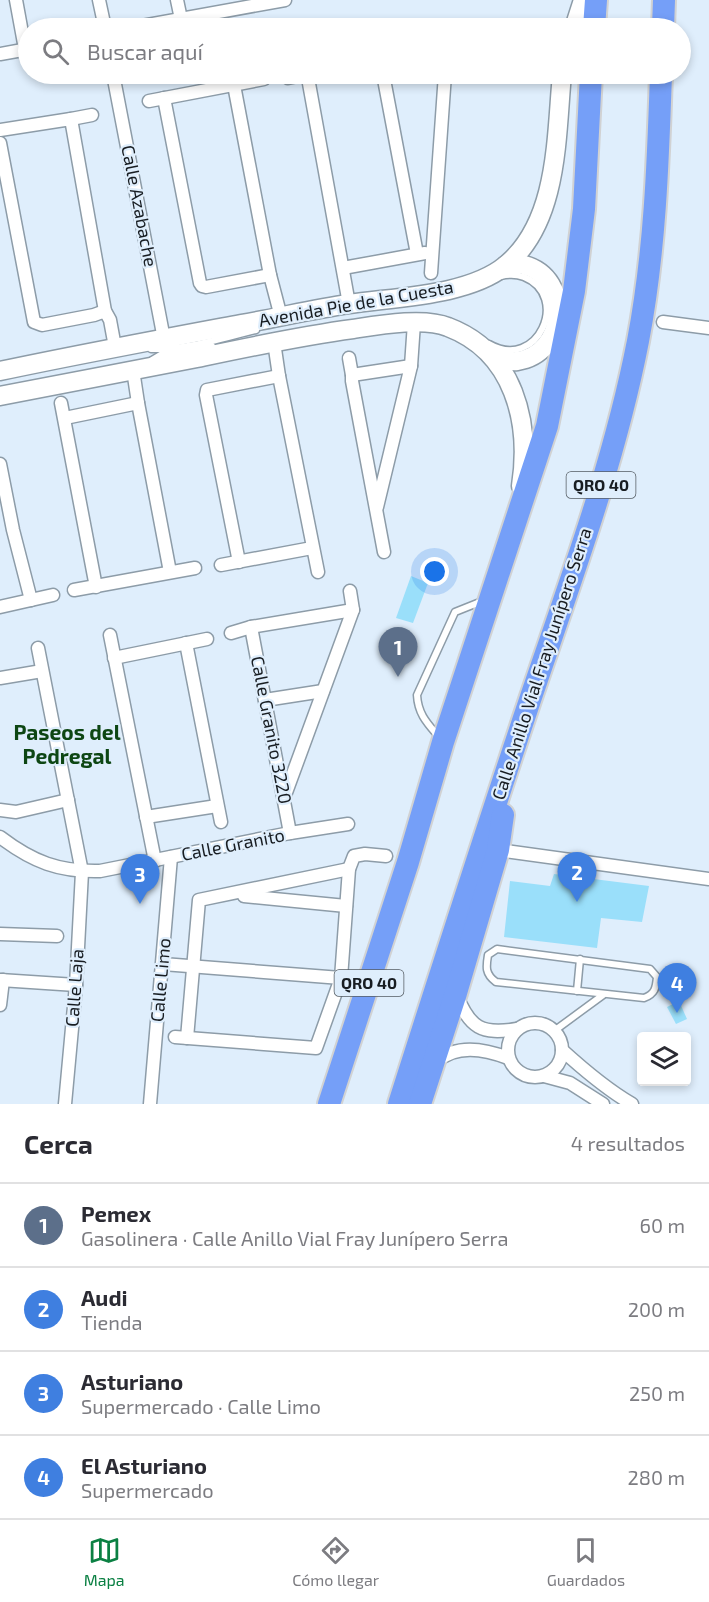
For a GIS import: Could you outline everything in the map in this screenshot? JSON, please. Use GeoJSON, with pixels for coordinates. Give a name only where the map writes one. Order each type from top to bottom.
{"type":"FeatureCollection","features":[{"type":"Feature","properties":{"kind":"highway"},"geometry":{"type":"LineString","coordinates":[[595,18],[596,0]]}},
{"type":"Feature","properties":{"kind":"highway"},"geometry":{"type":"LineString","coordinates":[[663,18],[664,0]]}},
{"type":"Feature","properties":{"kind":"highway","name":"QRO 40"},"geometry":{"type":"LineString","coordinates":[[329,1104],[408,862],[443,742],[547,426],[574,291],[584,209],[590,84]]}},
{"type":"Feature","properties":{"kind":"highway","name":"Calle Anillo Vial Fray Junípero Serra"},"geometry":{"type":"LineString","coordinates":[[399,1104],[595,505],[622,413],[648,277],[657,184],[661,84]]}},
{"type":"Feature","properties":{"kind":"highway"},"geometry":{"type":"LineString","coordinates":[[420,1104],[456,993],[476,962],[498,850],[515,745]]}},
{"type":"Feature","properties":{"kind":"main road"},"geometry":{"type":"LineString","coordinates":[[577,18],[583,0]]}},
{"type":"Feature","properties":{"kind":"main road","name":"Avenida Pie de la Cuesta"},"geometry":{"type":"LineString","coordinates":[[0,396],[133,370],[349,304],[417,296],[480,281],[506,265],[534,230],[550,189],[561,84]]}},
{"type":"Feature","properties":{"kind":"main road"},"geometry":{"type":"LineString","coordinates":[[494,358],[517,362],[535,355],[549,343],[556,330],[558,311],[556,294],[549,280],[538,271],[523,264],[506,265]]}},
{"type":"Feature","properties":{"kind":"main road","name":"Avenida Pie de la Cuesta"},"geometry":{"type":"LineString","coordinates":[[0,371],[164,339],[276,328],[307,336],[385,324],[414,323],[446,326],[467,336],[494,358],[505,375],[520,411],[524,434],[523,478],[516,524]]}},
{"type":"Feature","properties":{"kind":"street"},"geometry":{"type":"LineString","coordinates":[[16,0],[20,18]]}},
{"type":"Feature","properties":{"kind":"street"},"geometry":{"type":"LineString","coordinates":[[99,0],[103,18]]}},
{"type":"Feature","properties":{"kind":"street"},"geometry":{"type":"LineString","coordinates":[[177,0],[181,18]]}},
{"type":"Feature","properties":{"kind":"street"},"geometry":{"type":"LineString","coordinates":[[186,18],[256,3],[285,0]]}},
{"type":"Feature","properties":{"kind":"street"},"geometry":{"type":"LineString","coordinates":[[0,54],[18,51]]}},
{"type":"Feature","properties":{"kind":"street","name":"Calle Azabache"},"geometry":{"type":"LineString","coordinates":[[115,84],[164,339]]}},
{"type":"Feature","properties":{"kind":"street"},"geometry":{"type":"LineString","coordinates":[[149,101],[239,84]]}},
{"type":"Feature","properties":{"kind":"street"},"geometry":{"type":"LineString","coordinates":[[309,84],[349,304]]}},
{"type":"Feature","properties":{"kind":"street"},"geometry":{"type":"LineString","coordinates":[[385,84],[417,254]]}},
{"type":"Feature","properties":{"kind":"street"},"geometry":{"type":"LineString","coordinates":[[431,273],[444,84]]}},
{"type":"Feature","properties":{"kind":"street"},"geometry":{"type":"LineString","coordinates":[[234,85],[270,275],[279,376],[318,572]]}},
{"type":"Feature","properties":{"kind":"street"},"geometry":{"type":"LineString","coordinates":[[164,98],[200,283],[206,287],[270,275]]}},
{"type":"Feature","properties":{"kind":"street"},"geometry":{"type":"LineString","coordinates":[[0,130],[92,115]]}},
{"type":"Feature","properties":{"kind":"street"},"geometry":{"type":"LineString","coordinates":[[71,119],[105,310],[110,320],[115,347]]}},
{"type":"Feature","properties":{"kind":"street"},"geometry":{"type":"LineString","coordinates":[[0,143],[34,322],[39,330],[105,310]]}},
{"type":"Feature","properties":{"kind":"street"},"geometry":{"type":"LineString","coordinates":[[344,268],[434,251]]}},
{"type":"Feature","properties":{"kind":"street"},"geometry":{"type":"LineString","coordinates":[[663,322],[709,328]]}},
{"type":"Feature","properties":{"kind":"street"},"geometry":{"type":"LineString","coordinates":[[375,511],[411,366],[414,323]]}},
{"type":"Feature","properties":{"kind":"street"},"geometry":{"type":"LineString","coordinates":[[349,358],[384,552]]}},
{"type":"Feature","properties":{"kind":"street"},"geometry":{"type":"LineString","coordinates":[[352,375],[411,366]]}},
{"type":"Feature","properties":{"kind":"street"},"geometry":{"type":"LineString","coordinates":[[133,370],[170,572]]}},
{"type":"Feature","properties":{"kind":"street"},"geometry":{"type":"LineString","coordinates":[[239,562],[206,395],[207,390],[279,376]]}},
{"type":"Feature","properties":{"kind":"street"},"geometry":{"type":"LineString","coordinates":[[61,403],[96,587]]}},
{"type":"Feature","properties":{"kind":"street"},"geometry":{"type":"LineString","coordinates":[[65,418],[138,403]]}},
{"type":"Feature","properties":{"kind":"street"},"geometry":{"type":"LineString","coordinates":[[0,464],[6,532],[31,600]]}},
{"type":"Feature","properties":{"kind":"street"},"geometry":{"type":"LineString","coordinates":[[221,565],[312,548]]}},
{"type":"Feature","properties":{"kind":"street"},"geometry":{"type":"LineString","coordinates":[[74,590],[195,568]]}},
{"type":"Feature","properties":{"kind":"street"},"geometry":{"type":"LineString","coordinates":[[284,798],[352,610],[351,591]]}},
{"type":"Feature","properties":{"kind":"street"},"geometry":{"type":"LineString","coordinates":[[0,607],[53,595]]}},
{"type":"Feature","properties":{"kind":"street"},"geometry":{"type":"LineString","coordinates":[[231,633],[251,627],[352,610]]}},
{"type":"Feature","properties":{"kind":"street","name":"Calle Granito 3220"},"geometry":{"type":"LineString","coordinates":[[251,627],[290,833]]}},
{"type":"Feature","properties":{"kind":"street"},"geometry":{"type":"LineString","coordinates":[[110,635],[154,861]]}},
{"type":"Feature","properties":{"kind":"street"},"geometry":{"type":"LineString","coordinates":[[114,658],[207,639]]}},
{"type":"Feature","properties":{"kind":"street"},"geometry":{"type":"LineString","coordinates":[[186,643],[221,822]]}},
{"type":"Feature","properties":{"kind":"street"},"geometry":{"type":"LineString","coordinates":[[38,648],[82,872]]}},
{"type":"Feature","properties":{"kind":"street"},"geometry":{"type":"LineString","coordinates":[[0,678],[42,671]]}},
{"type":"Feature","properties":{"kind":"street"},"geometry":{"type":"LineString","coordinates":[[265,700],[323,691]]}},
{"type":"Feature","properties":{"kind":"street"},"geometry":{"type":"LineString","coordinates":[[0,810],[16,812],[68,801]]}},
{"type":"Feature","properties":{"kind":"street"},"geometry":{"type":"LineString","coordinates":[[146,817],[217,806]]}},
{"type":"Feature","properties":{"kind":"street","name":"Calle Granito"},"geometry":{"type":"LineString","coordinates":[[0,837],[22,853],[50,866],[82,872],[100,871],[290,833],[348,824]]}},
{"type":"Feature","properties":{"kind":"street"},"geometry":{"type":"LineString","coordinates":[[498,850],[709,879]]}},
{"type":"Feature","properties":{"kind":"street"},"geometry":{"type":"LineString","coordinates":[[349,869],[199,900],[193,966],[181,1037],[316,1048],[341,978],[349,869],[354,856],[365,854],[386,856]]}},
{"type":"Feature","properties":{"kind":"street","name":"Calle Limo"},"geometry":{"type":"LineString","coordinates":[[150,1104],[171,857]]}},
{"type":"Feature","properties":{"kind":"street","name":"Calle Laja"},"geometry":{"type":"LineString","coordinates":[[65,1104],[76,985],[82,872]]}},
{"type":"Feature","properties":{"kind":"street"},"geometry":{"type":"LineString","coordinates":[[231,895],[346,906]]}},
{"type":"Feature","properties":{"kind":"street"},"geometry":{"type":"LineString","coordinates":[[0,934],[57,936]]}},
{"type":"Feature","properties":{"kind":"street"},"geometry":{"type":"LineString","coordinates":[[163,964],[341,978]]}},
{"type":"Feature","properties":{"kind":"street"},"geometry":{"type":"LineString","coordinates":[[0,1005],[1,980],[76,985]]}},
{"type":"Feature","properties":{"kind":"street"},"geometry":{"type":"LineString","coordinates":[[456,993],[471,1023],[487,1031],[517,1029]]}},
{"type":"Feature","properties":{"kind":"street"},"geometry":{"type":"LineString","coordinates":[[536,1022],[554,1031],[560,1040],[562,1050],[560,1060],[554,1070],[544,1076],[533,1078],[522,1075],[513,1067],[508,1058],[507,1047],[510,1037],[517,1029],[536,1022]]}},
{"type":"Feature","properties":{"kind":"street"},"geometry":{"type":"LineString","coordinates":[[433,1065],[443,1055],[463,1049],[488,1050],[508,1058]]}},
{"type":"Feature","properties":{"kind":"street"},"geometry":{"type":"LineString","coordinates":[[562,1050],[617,1096],[632,1104]]}},
{"type":"Feature","properties":{"kind":"street"},"geometry":{"type":"LineString","coordinates":[[544,1076],[570,1083],[603,1104]]}},
{"type":"Feature","properties":{"kind":"lane"},"geometry":{"type":"LineString","coordinates":[[446,326],[469,330],[491,345],[509,351],[526,346],[539,336],[545,325],[547,313],[546,301],[536,285],[529,279],[518,275],[480,281]]}},
{"type":"Feature","properties":{"kind":"lane"},"geometry":{"type":"LineString","coordinates":[[115,347],[163,349],[276,328]]}},
{"type":"Feature","properties":{"kind":"lane"},"geometry":{"type":"LineString","coordinates":[[443,742],[423,718],[418,708],[417,695],[454,612],[491,598]]}},
{"type":"Feature","properties":{"kind":"lane"},"geometry":{"type":"LineString","coordinates":[[497,949],[580,959],[650,969],[657,977],[656,988],[651,995],[644,998],[496,982],[489,978],[476,962],[497,949]]}},
{"type":"Feature","properties":{"kind":"lane"},"geometry":{"type":"LineString","coordinates":[[576,991],[580,959]]}},
{"type":"Feature","properties":{"kind":"lane"},"geometry":{"type":"LineString","coordinates":[[554,1031],[603,994]]}},
{"type":"Feature","properties":{"kind":"building"},"geometry":{"type":"Polygon","coordinates":[[[411,576],[428,583],[413,623],[396,618],[411,576]]]}},
{"type":"Feature","properties":{"kind":"building"},"geometry":{"type":"Polygon","coordinates":[[[554,874],[649,886],[642,922],[601,918],[597,948],[504,937],[510,881],[550,886],[554,874]]]}},
{"type":"Feature","properties":{"kind":"building"},"geometry":{"type":"Polygon","coordinates":[[[679,1001],[687,1019],[676,1024],[667,1007],[679,1001]]]}},
{"type":"Feature","properties":{"kind":"place","name":"Pemex"},"geometry":{"type":"Point","coordinates":[398,677]}},
{"type":"Feature","properties":{"kind":"place","name":"Audi"},"geometry":{"type":"Point","coordinates":[577,902]}},
{"type":"Feature","properties":{"kind":"place","name":"Asturiano"},"geometry":{"type":"Point","coordinates":[140,904]}},
{"type":"Feature","properties":{"kind":"place","name":"El Asturiano"},"geometry":{"type":"Point","coordinates":[677,1013]}},
{"type":"Feature","properties":{"kind":"district","name":"Paseos del Pedregal"},"geometry":{"type":"Point","coordinates":[67,745]}}]}
